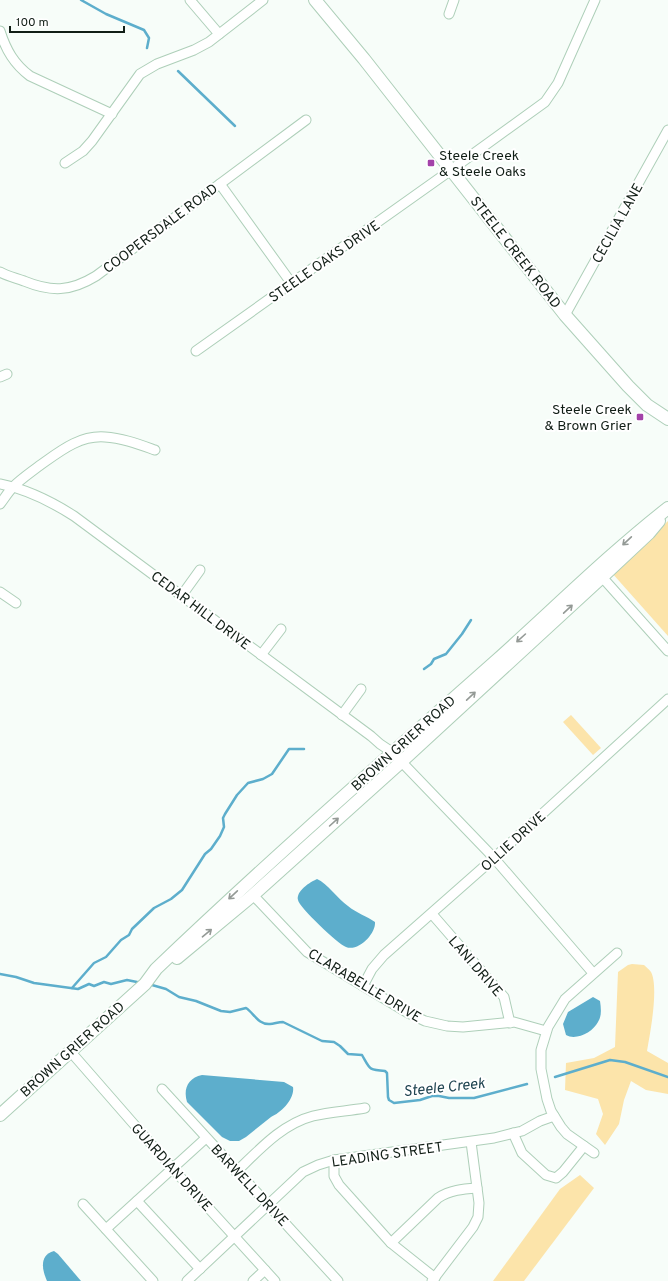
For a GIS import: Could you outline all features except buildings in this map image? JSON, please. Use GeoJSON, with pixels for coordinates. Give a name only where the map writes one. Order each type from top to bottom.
{"type":"FeatureCollection","features":[{"type":"Feature","properties":{"kind":"main road","name":"STEELE CREEK ROAD"},"geometry":{"type":"LineString","coordinates":[[315,0],[364,59],[565,315],[628,386],[647,405],[668,419]]}},
{"type":"Feature","properties":{"kind":"main road","name":"BROWN GRIER ROAD"},"geometry":{"type":"LineString","coordinates":[[0,1115],[145,984],[253,895],[401,762],[649,533],[668,509]]}},
{"type":"Feature","properties":{"kind":"main road","name":"BROWN GRIER ROAD"},"geometry":{"type":"LineString","coordinates":[[145,984],[156,969],[195,931],[392,752],[499,658],[638,531],[668,509]]}},
{"type":"Feature","properties":{"kind":"main road"},"geometry":{"type":"LineString","coordinates":[[253,895],[254,887],[259,880],[314,831],[325,813]]}},
{"type":"Feature","properties":{"kind":"street"},"geometry":{"type":"LineString","coordinates":[[190,0],[219,34]]}},
{"type":"Feature","properties":{"kind":"street"},"geometry":{"type":"LineString","coordinates":[[65,163],[82,151],[92,141],[140,74],[149,68],[194,50],[209,42],[263,0]]}},
{"type":"Feature","properties":{"kind":"street"},"geometry":{"type":"LineString","coordinates":[[449,14],[454,0]]}},
{"type":"Feature","properties":{"kind":"street","name":"STEELE OAKS DRIVE"},"geometry":{"type":"LineString","coordinates":[[196,352],[545,102],[558,83],[594,0]]}},
{"type":"Feature","properties":{"kind":"street"},"geometry":{"type":"LineString","coordinates":[[0,31],[10,57],[23,71],[30,76],[112,114]]}},
{"type":"Feature","properties":{"kind":"street","name":"COOPERSDALE ROAD"},"geometry":{"type":"LineString","coordinates":[[0,272],[32,284],[55,290],[78,286],[96,276],[306,120]]}},
{"type":"Feature","properties":{"kind":"street","name":"CECILIA LANE"},"geometry":{"type":"LineString","coordinates":[[565,315],[668,130]]}},
{"type":"Feature","properties":{"kind":"street"},"geometry":{"type":"LineString","coordinates":[[220,184],[292,284]]}},
{"type":"Feature","properties":{"kind":"street"},"geometry":{"type":"LineString","coordinates":[[0,504],[13,487],[27,475],[58,452],[82,440],[104,437],[114,438],[155,450]]}},
{"type":"Feature","properties":{"kind":"street","name":"CEDAR HILL DRIVE"},"geometry":{"type":"LineString","coordinates":[[0,484],[13,487],[63,509],[392,752],[494,858],[594,973]]}},
{"type":"Feature","properties":{"kind":"street"},"geometry":{"type":"LineString","coordinates":[[182,596],[200,570]]}},
{"type":"Feature","properties":{"kind":"street"},"geometry":{"type":"LineString","coordinates":[[602,577],[668,651]]}},
{"type":"Feature","properties":{"kind":"street"},"geometry":{"type":"LineString","coordinates":[[0,592],[16,603]]}},
{"type":"Feature","properties":{"kind":"street"},"geometry":{"type":"LineString","coordinates":[[261,654],[281,629]]}},
{"type":"Feature","properties":{"kind":"street"},"geometry":{"type":"LineString","coordinates":[[342,715],[360,689]]}},
{"type":"Feature","properties":{"kind":"street","name":"OLLIE DRIVE"},"geometry":{"type":"LineString","coordinates":[[363,986],[378,961],[494,858],[668,699]]}},
{"type":"Feature","properties":{"kind":"street","name":"CLARABELLE DRIVE"},"geometry":{"type":"LineString","coordinates":[[253,895],[307,952],[408,1013],[425,1021],[435,1024],[463,1027],[521,1023],[546,1031]]}},
{"type":"Feature","properties":{"kind":"street","name":"LANI DRIVE"},"geometry":{"type":"LineString","coordinates":[[432,914],[504,997],[510,1023]]}},
{"type":"Feature","properties":{"kind":"street"},"geometry":{"type":"LineString","coordinates":[[594,1153],[568,1134],[554,1116],[547,1099],[541,1070],[541,1050],[546,1031],[565,999],[617,953]]}},
{"type":"Feature","properties":{"kind":"street","name":"GUARDIAN DRIVE"},"geometry":{"type":"LineString","coordinates":[[70,1051],[173,1169],[275,1281]]}},
{"type":"Feature","properties":{"kind":"street","name":"BARWELL DRIVE"},"geometry":{"type":"LineString","coordinates":[[162,1089],[236,1172],[338,1281]]}},
{"type":"Feature","properties":{"kind":"street"},"geometry":{"type":"LineString","coordinates":[[236,1172],[270,1140],[299,1122],[312,1117],[365,1108]]}},
{"type":"Feature","properties":{"kind":"street","name":"LEADING STREET"},"geometry":{"type":"LineString","coordinates":[[187,1281],[302,1172],[334,1160],[494,1138],[522,1131],[540,1121],[554,1116]]}},
{"type":"Feature","properties":{"kind":"street"},"geometry":{"type":"LineString","coordinates":[[513,1133],[522,1153],[546,1175],[556,1178],[564,1172],[584,1146]]}},
{"type":"Feature","properties":{"kind":"street"},"geometry":{"type":"LineString","coordinates":[[106,1229],[206,1138]]}},
{"type":"Feature","properties":{"kind":"street"},"geometry":{"type":"LineString","coordinates":[[334,1160],[334,1176],[339,1185],[392,1243],[434,1279],[473,1227],[478,1217],[479,1203],[471,1142]]}},
{"type":"Feature","properties":{"kind":"street"},"geometry":{"type":"LineString","coordinates":[[392,1243],[438,1198],[446,1193],[477,1188]]}},
{"type":"Feature","properties":{"kind":"street"},"geometry":{"type":"LineString","coordinates":[[137,1201],[200,1269]]}},
{"type":"Feature","properties":{"kind":"street"},"geometry":{"type":"LineString","coordinates":[[83,1204],[153,1281]]}},
{"type":"Feature","properties":{"kind":"street"},"geometry":{"type":"LineString","coordinates":[[253,1281],[265,1270]]}},
{"type":"Feature","properties":{"kind":"shaded area"},"geometry":{"type":"Polygon","coordinates":[[[668,521],[668,636],[612,573],[668,521]]]}},
{"type":"Feature","properties":{"kind":"shaded area"},"geometry":{"type":"Polygon","coordinates":[[[571,715],[601,748],[593,755],[563,722],[571,715]]]}},
{"type":"Feature","properties":{"kind":"shaded area"},"geometry":{"type":"Polygon","coordinates":[[[632,964],[644,965],[651,972],[653,979],[653,1011],[647,1051],[668,1063],[668,1094],[646,1090],[631,1081],[624,1100],[619,1124],[605,1145],[596,1134],[603,1114],[598,1099],[565,1090],[566,1063],[594,1058],[615,1047],[618,972],[632,964]]]}},
{"type":"Feature","properties":{"kind":"shaded area"},"geometry":{"type":"Polygon","coordinates":[[[580,1175],[594,1188],[524,1281],[493,1281],[560,1189],[580,1175]]]}},
{"type":"Feature","properties":{"kind":"water"},"geometry":{"type":"Polygon","coordinates":[[[317,879],[325,884],[344,903],[358,913],[375,922],[373,932],[361,944],[351,948],[346,947],[319,925],[300,904],[298,897],[301,890],[317,879]]]}},
{"type":"Feature","properties":{"kind":"water"},"geometry":{"type":"Polygon","coordinates":[[[593,997],[600,1001],[601,1006],[600,1017],[596,1026],[579,1036],[570,1037],[566,1035],[563,1024],[568,1012],[593,997]]]}},
{"type":"Feature","properties":{"kind":"water"},"geometry":{"type":"Polygon","coordinates":[[[202,1075],[284,1082],[293,1087],[293,1092],[290,1101],[279,1112],[246,1137],[239,1141],[230,1141],[222,1137],[187,1102],[186,1089],[190,1081],[197,1076],[202,1075]]]}},
{"type":"Feature","properties":{"kind":"water"},"geometry":{"type":"Polygon","coordinates":[[[54,1251],[81,1281],[47,1281],[43,1263],[46,1256],[54,1251]]]}},
{"type":"Feature","properties":{"kind":"waterway"},"geometry":{"type":"LineString","coordinates":[[81,0],[106,14],[144,30],[149,38],[147,48]]}},
{"type":"Feature","properties":{"kind":"waterway"},"geometry":{"type":"LineString","coordinates":[[178,71],[235,126]]}},
{"type":"Feature","properties":{"kind":"waterway"},"geometry":{"type":"LineString","coordinates":[[424,669],[431,664],[434,659],[446,654],[471,620]]}},
{"type":"Feature","properties":{"kind":"waterway"},"geometry":{"type":"LineString","coordinates":[[72,988],[94,963],[106,957],[154,908],[171,899],[182,890],[205,854],[211,849],[220,836],[224,827],[223,818],[225,814],[237,795],[248,783],[263,779],[272,774],[289,749],[304,749]]}},
{"type":"Feature","properties":{"kind":"waterway","name":"Steele Creek"},"geometry":{"type":"LineString","coordinates":[[0,974],[34,983],[78,989],[89,984],[94,986],[104,982],[111,984],[127,980],[137,982]]}},
{"type":"Feature","properties":{"kind":"waterway","name":"Steele Creek"},"geometry":{"type":"LineString","coordinates":[[152,985],[166,989],[179,997],[196,1001],[221,1011],[230,1012],[246,1008],[262,1023],[270,1024],[283,1022],[322,1041],[334,1042],[348,1054],[362,1055],[370,1068],[385,1071],[387,1073],[388,1097],[389,1100],[394,1103],[420,1100],[432,1096],[474,1098],[527,1084]]}},
{"type":"Feature","properties":{"kind":"waterway","name":"Steele Creek"},"geometry":{"type":"LineString","coordinates":[[555,1077],[610,1060],[625,1062],[668,1077]]}},
{"type":"Feature","properties":{"kind":"place","name":"Steele Creek & Steele Oaks"},"geometry":{"type":"Point","coordinates":[431,163]}},
{"type":"Feature","properties":{"kind":"place","name":"Steele Creek & Brown Grier"},"geometry":{"type":"Point","coordinates":[640,417]}}]}
